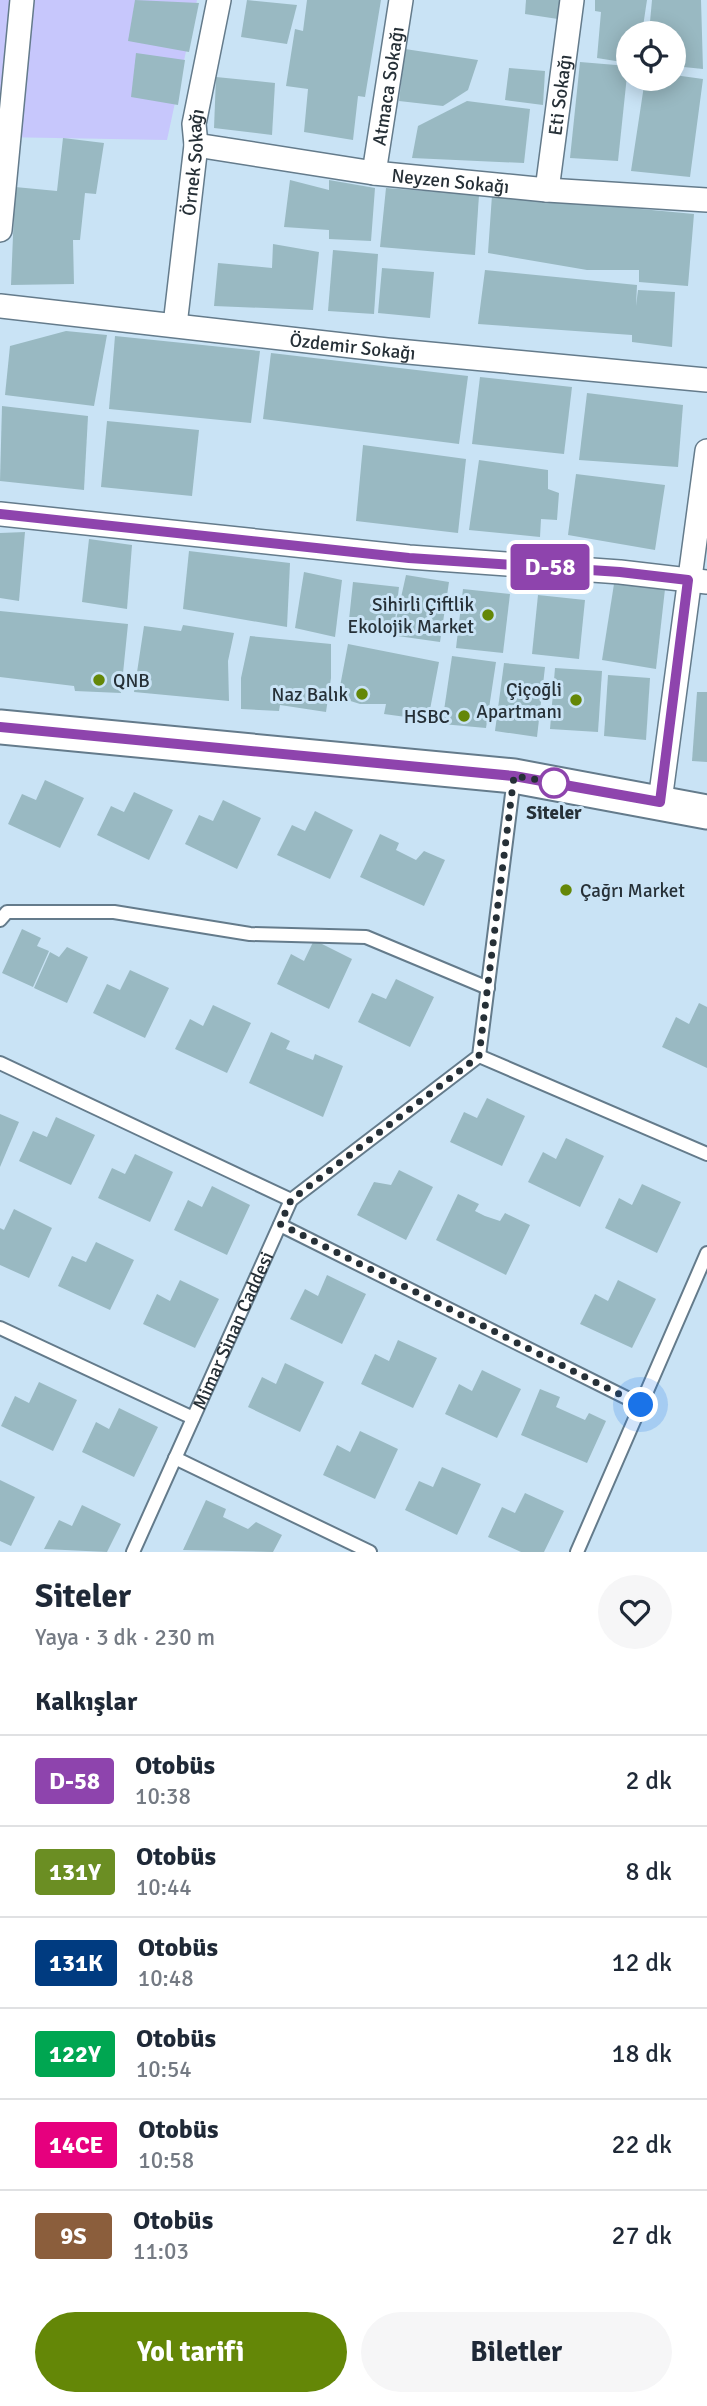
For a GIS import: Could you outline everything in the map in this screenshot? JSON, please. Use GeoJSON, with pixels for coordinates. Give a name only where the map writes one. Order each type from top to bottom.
{"type":"FeatureCollection","features":[{"type":"Feature","properties":{"kind":"main road"},"geometry":{"type":"LineString","coordinates":[[0,727],[514,776],[707,812]]}},
{"type":"Feature","properties":{"kind":"street"},"geometry":{"type":"LineString","coordinates":[[0,230],[22,0]]}},
{"type":"Feature","properties":{"kind":"street","name":"Örnek Sokağı"},"geometry":{"type":"LineString","coordinates":[[175,325],[196,145],[194,124],[219,0]]}},
{"type":"Feature","properties":{"kind":"street","name":"Atmaca Sokağı"},"geometry":{"type":"LineString","coordinates":[[374,173],[401,0]]}},
{"type":"Feature","properties":{"kind":"street","name":"Eti Sokağı"},"geometry":{"type":"LineString","coordinates":[[547,190],[572,0]]}},
{"type":"Feature","properties":{"kind":"street","name":"Neyzen Sokağı"},"geometry":{"type":"LineString","coordinates":[[196,145],[374,173],[547,190],[707,200]]}},
{"type":"Feature","properties":{"kind":"street","name":"Özdemir Sokağı"},"geometry":{"type":"LineString","coordinates":[[0,306],[387,350],[707,380]]}},
{"type":"Feature","properties":{"kind":"street"},"geometry":{"type":"LineString","coordinates":[[660,802],[697,581],[707,451]]}},
{"type":"Feature","properties":{"kind":"street"},"geometry":{"type":"LineString","coordinates":[[0,514],[409,558],[620,572],[697,581]]}},
{"type":"Feature","properties":{"kind":"lane"},"geometry":{"type":"LineString","coordinates":[[514,776],[479,1056],[707,1154]]}},
{"type":"Feature","properties":{"kind":"lane"},"geometry":{"type":"LineString","coordinates":[[0,920],[7,912],[114,912],[250,934],[366,937],[488,988]]}},
{"type":"Feature","properties":{"kind":"lane","name":"Mimar Sinan Caddesi"},"geometry":{"type":"LineString","coordinates":[[133,1552],[291,1200],[479,1056]]}},
{"type":"Feature","properties":{"kind":"lane"},"geometry":{"type":"LineString","coordinates":[[0,1063],[291,1200]]}},
{"type":"Feature","properties":{"kind":"lane"},"geometry":{"type":"LineString","coordinates":[[280,1224],[641,1405]]}},
{"type":"Feature","properties":{"kind":"lane"},"geometry":{"type":"LineString","coordinates":[[577,1552],[707,1253]]}},
{"type":"Feature","properties":{"kind":"lane"},"geometry":{"type":"LineString","coordinates":[[0,1328],[193,1418]]}},
{"type":"Feature","properties":{"kind":"lane"},"geometry":{"type":"LineString","coordinates":[[175,1458],[370,1552]]}},
{"type":"Feature","properties":{"kind":"shaded area"},"geometry":{"type":"Polygon","coordinates":[[[0,0],[197,0],[167,140],[0,137],[0,0]]]}},
{"type":"Feature","properties":{"kind":"building"},"geometry":{"type":"Polygon","coordinates":[[[135,0],[199,3],[189,52],[128,41],[135,0]]]}},
{"type":"Feature","properties":{"kind":"building"},"geometry":{"type":"Polygon","coordinates":[[[247,0],[297,5],[287,44],[241,37],[247,0]]]}},
{"type":"Feature","properties":{"kind":"building"},"geometry":{"type":"Polygon","coordinates":[[[307,0],[381,0],[365,97],[358,96],[353,140],[304,132],[308,89],[286,86],[295,29],[303,31],[307,0]]]}},
{"type":"Feature","properties":{"kind":"building"},"geometry":{"type":"Polygon","coordinates":[[[526,0],[560,0],[558,19],[525,14],[526,0]]]}},
{"type":"Feature","properties":{"kind":"building"},"geometry":{"type":"Polygon","coordinates":[[[595,0],[647,0],[644,21],[616,21],[616,61],[597,58],[601,12],[595,11],[595,0]]]}},
{"type":"Feature","properties":{"kind":"building"},"geometry":{"type":"Polygon","coordinates":[[[652,0],[701,0],[703,69],[686,67],[686,21],[650,21],[652,0]]]}},
{"type":"Feature","properties":{"kind":"building"},"geometry":{"type":"Polygon","coordinates":[[[405,49],[478,60],[468,90],[443,106],[399,101],[405,49]]]}},
{"type":"Feature","properties":{"kind":"building"},"geometry":{"type":"Polygon","coordinates":[[[136,53],[185,60],[178,105],[131,97],[136,53]]]}},
{"type":"Feature","properties":{"kind":"building"},"geometry":{"type":"Polygon","coordinates":[[[580,62],[616,65],[616,91],[625,91],[618,161],[570,158],[580,62]]]}},
{"type":"Feature","properties":{"kind":"building"},"geometry":{"type":"Polygon","coordinates":[[[509,68],[545,71],[543,105],[505,100],[509,68]]]}},
{"type":"Feature","properties":{"kind":"building"},"geometry":{"type":"Polygon","coordinates":[[[216,77],[275,83],[272,135],[214,128],[216,77]]]}},
{"type":"Feature","properties":{"kind":"building"},"geometry":{"type":"Polygon","coordinates":[[[686,77],[703,79],[690,177],[631,171],[643,91],[686,91],[686,77]]]}},
{"type":"Feature","properties":{"kind":"building"},"geometry":{"type":"Polygon","coordinates":[[[467,101],[530,109],[524,163],[412,158],[418,126],[467,101]]]}},
{"type":"Feature","properties":{"kind":"building"},"geometry":{"type":"Polygon","coordinates":[[[63,138],[104,143],[96,194],[85,193],[80,240],[73,240],[74,284],[11,285],[15,187],[57,191],[63,138]]]}},
{"type":"Feature","properties":{"kind":"building"},"geometry":{"type":"Polygon","coordinates":[[[290,180],[329,190],[329,180],[375,188],[371,241],[329,239],[329,230],[284,227],[290,180]]]}},
{"type":"Feature","properties":{"kind":"building"},"geometry":{"type":"Polygon","coordinates":[[[386,188],[479,195],[475,255],[380,247],[386,188]]]}},
{"type":"Feature","properties":{"kind":"building"},"geometry":{"type":"Polygon","coordinates":[[[492,195],[694,214],[688,286],[639,282],[639,270],[587,270],[488,253],[492,195]]]}},
{"type":"Feature","properties":{"kind":"building"},"geometry":{"type":"Polygon","coordinates":[[[273,244],[319,252],[313,310],[214,306],[218,263],[272,268],[273,244]]]}},
{"type":"Feature","properties":{"kind":"building"},"geometry":{"type":"Polygon","coordinates":[[[333,250],[378,254],[374,314],[328,311],[333,250]]]}},
{"type":"Feature","properties":{"kind":"building"},"geometry":{"type":"Polygon","coordinates":[[[382,268],[434,272],[430,318],[378,313],[382,268]]]}},
{"type":"Feature","properties":{"kind":"building"},"geometry":{"type":"Polygon","coordinates":[[[485,270],[637,285],[636,306],[638,290],[675,292],[672,347],[632,342],[632,335],[478,324],[485,270]]]}},
{"type":"Feature","properties":{"kind":"building"},"geometry":{"type":"Polygon","coordinates":[[[66,331],[107,335],[94,406],[5,395],[10,346],[66,331]]]}},
{"type":"Feature","properties":{"kind":"building"},"geometry":{"type":"Polygon","coordinates":[[[115,336],[260,351],[251,423],[109,409],[115,336]]]}},
{"type":"Feature","properties":{"kind":"building"},"geometry":{"type":"Polygon","coordinates":[[[271,353],[468,376],[459,444],[263,419],[271,353]]]}},
{"type":"Feature","properties":{"kind":"building"},"geometry":{"type":"Polygon","coordinates":[[[480,377],[572,387],[564,454],[472,444],[480,377]]]}},
{"type":"Feature","properties":{"kind":"building"},"geometry":{"type":"Polygon","coordinates":[[[587,393],[683,405],[678,467],[579,460],[587,393]]]}},
{"type":"Feature","properties":{"kind":"building"},"geometry":{"type":"Polygon","coordinates":[[[2,406],[88,416],[84,490],[0,481],[2,406]]]}},
{"type":"Feature","properties":{"kind":"building"},"geometry":{"type":"Polygon","coordinates":[[[107,421],[199,430],[192,496],[101,487],[107,421]]]}},
{"type":"Feature","properties":{"kind":"building"},"geometry":{"type":"Polygon","coordinates":[[[363,445],[466,459],[458,533],[356,521],[363,445]]]}},
{"type":"Feature","properties":{"kind":"building"},"geometry":{"type":"Polygon","coordinates":[[[479,460],[548,470],[548,489],[559,493],[557,520],[541,519],[540,537],[469,530],[479,460]]]}},
{"type":"Feature","properties":{"kind":"building"},"geometry":{"type":"Polygon","coordinates":[[[576,474],[665,485],[655,550],[568,535],[576,474]]]}},
{"type":"Feature","properties":{"kind":"building"},"geometry":{"type":"Polygon","coordinates":[[[25,532],[19,601],[0,598],[0,533],[25,532]]]}},
{"type":"Feature","properties":{"kind":"building"},"geometry":{"type":"Polygon","coordinates":[[[89,539],[132,545],[127,609],[82,602],[89,539]]]}},
{"type":"Feature","properties":{"kind":"building"},"geometry":{"type":"Polygon","coordinates":[[[189,551],[290,563],[287,627],[183,609],[189,551]]]}},
{"type":"Feature","properties":{"kind":"building"},"geometry":{"type":"Polygon","coordinates":[[[304,572],[342,580],[335,637],[295,628],[304,572]]]}},
{"type":"Feature","properties":{"kind":"building"},"geometry":{"type":"Polygon","coordinates":[[[406,575],[449,582],[440,642],[348,629],[353,582],[399,587],[394,629],[406,575]]]}},
{"type":"Feature","properties":{"kind":"building"},"geometry":{"type":"Polygon","coordinates":[[[614,584],[665,589],[656,669],[602,660],[614,584]]]}},
{"type":"Feature","properties":{"kind":"building"},"geometry":{"type":"Polygon","coordinates":[[[463,589],[510,594],[503,653],[456,648],[463,589]]]}},
{"type":"Feature","properties":{"kind":"building"},"geometry":{"type":"Polygon","coordinates":[[[538,595],[585,600],[579,659],[532,654],[538,595]]]}},
{"type":"Feature","properties":{"kind":"building"},"geometry":{"type":"Polygon","coordinates":[[[0,611],[128,624],[121,693],[75,691],[74,686],[0,677],[0,611]]]}},
{"type":"Feature","properties":{"kind":"building"},"geometry":{"type":"Polygon","coordinates":[[[183,625],[234,633],[228,661],[229,701],[134,692],[144,626],[181,631],[183,625]]]}},
{"type":"Feature","properties":{"kind":"building"},"geometry":{"type":"Polygon","coordinates":[[[250,636],[331,644],[331,678],[326,712],[280,705],[279,711],[241,709],[241,678],[250,636]]]}},
{"type":"Feature","properties":{"kind":"building"},"geometry":{"type":"Polygon","coordinates":[[[348,644],[439,662],[428,720],[384,714],[386,704],[360,704],[338,697],[348,644]]]}},
{"type":"Feature","properties":{"kind":"building"},"geometry":{"type":"Polygon","coordinates":[[[452,656],[496,662],[486,728],[442,724],[452,656]]]}},
{"type":"Feature","properties":{"kind":"building"},"geometry":{"type":"Polygon","coordinates":[[[504,663],[545,667],[537,737],[495,731],[504,663]]]}},
{"type":"Feature","properties":{"kind":"building","name":"Çiçoğli Apartmanı"},"geometry":{"type":"Polygon","coordinates":[[[555,668],[602,671],[598,732],[550,729],[555,668]]]}},
{"type":"Feature","properties":{"kind":"building"},"geometry":{"type":"Polygon","coordinates":[[[608,675],[650,678],[646,740],[604,736],[608,675]]]}},
{"type":"Feature","properties":{"kind":"building"},"geometry":{"type":"Polygon","coordinates":[[[697,692],[707,692],[707,762],[692,761],[697,692]]]}},
{"type":"Feature","properties":{"kind":"building"},"geometry":{"type":"Polygon","coordinates":[[[45,780],[84,798],[60,848],[8,824],[22,794],[36,800],[45,780]]]}},
{"type":"Feature","properties":{"kind":"building"},"geometry":{"type":"Polygon","coordinates":[[[134,792],[173,810],[149,860],[97,835],[111,806],[124,812],[134,792]]]}},
{"type":"Feature","properties":{"kind":"building"},"geometry":{"type":"Polygon","coordinates":[[[223,800],[261,818],[237,869],[185,844],[199,815],[213,821],[223,800]]]}},
{"type":"Feature","properties":{"kind":"building"},"geometry":{"type":"Polygon","coordinates":[[[315,811],[353,830],[330,879],[277,855],[292,825],[305,831],[315,811]]]}},
{"type":"Feature","properties":{"kind":"building"},"geometry":{"type":"Polygon","coordinates":[[[380,834],[399,843],[396,850],[416,860],[424,851],[445,860],[424,906],[360,877],[380,834]]]}},
{"type":"Feature","properties":{"kind":"building"},"geometry":{"type":"Polygon","coordinates":[[[22,929],[41,938],[37,946],[49,951],[33,987],[2,973],[22,929]]]}},
{"type":"Feature","properties":{"kind":"building"},"geometry":{"type":"Polygon","coordinates":[[[314,940],[352,959],[329,1009],[277,984],[291,954],[304,961],[314,940]]]}},
{"type":"Feature","properties":{"kind":"building"},"geometry":{"type":"Polygon","coordinates":[[[67,947],[88,957],[67,1003],[34,988],[50,952],[59,957],[67,947]]]}},
{"type":"Feature","properties":{"kind":"building"},"geometry":{"type":"Polygon","coordinates":[[[130,970],[169,988],[145,1038],[93,1013],[107,984],[120,990],[130,970]]]}},
{"type":"Feature","properties":{"kind":"building"},"geometry":{"type":"Polygon","coordinates":[[[396,979],[434,997],[410,1047],[358,1022],[372,993],[386,999],[396,979]]]}},
{"type":"Feature","properties":{"kind":"building"},"geometry":{"type":"Polygon","coordinates":[[[699,1003],[707,1007],[707,1068],[662,1047],[676,1017],[689,1024],[699,1003]]]}},
{"type":"Feature","properties":{"kind":"building"},"geometry":{"type":"Polygon","coordinates":[[[213,1005],[251,1023],[227,1073],[175,1049],[190,1019],[203,1026],[213,1005]]]}},
{"type":"Feature","properties":{"kind":"building"},"geometry":{"type":"Polygon","coordinates":[[[271,1032],[290,1041],[286,1049],[313,1060],[315,1054],[343,1066],[323,1117],[249,1083],[271,1032]]]}},
{"type":"Feature","properties":{"kind":"building"},"geometry":{"type":"Polygon","coordinates":[[[487,1098],[525,1116],[502,1166],[450,1142],[464,1112],[477,1118],[487,1098]]]}},
{"type":"Feature","properties":{"kind":"building"},"geometry":{"type":"Polygon","coordinates":[[[0,1114],[19,1122],[0,1167],[0,1114]]]}},
{"type":"Feature","properties":{"kind":"building"},"geometry":{"type":"Polygon","coordinates":[[[56,1117],[95,1135],[71,1185],[19,1161],[33,1131],[47,1137],[56,1117]]]}},
{"type":"Feature","properties":{"kind":"building"},"geometry":{"type":"Polygon","coordinates":[[[566,1138],[604,1156],[580,1207],[528,1182],[543,1152],[556,1159],[566,1138]]]}},
{"type":"Feature","properties":{"kind":"building"},"geometry":{"type":"Polygon","coordinates":[[[135,1154],[173,1172],[150,1222],[98,1198],[112,1168],[125,1174],[135,1154]]]}},
{"type":"Feature","properties":{"kind":"building"},"geometry":{"type":"Polygon","coordinates":[[[399,1170],[433,1187],[406,1240],[357,1215],[374,1182],[391,1185],[399,1170]]]}},
{"type":"Feature","properties":{"kind":"building"},"geometry":{"type":"Polygon","coordinates":[[[642,1184],[681,1202],[657,1253],[605,1228],[619,1198],[632,1205],[642,1184]]]}},
{"type":"Feature","properties":{"kind":"building"},"geometry":{"type":"Polygon","coordinates":[[[212,1186],[250,1205],[227,1255],[174,1230],[188,1200],[202,1207],[212,1186]]]}},
{"type":"Feature","properties":{"kind":"building"},"geometry":{"type":"Polygon","coordinates":[[[458,1194],[479,1204],[475,1211],[485,1216],[500,1221],[505,1213],[530,1225],[506,1275],[436,1240],[458,1194]]]}},
{"type":"Feature","properties":{"kind":"building"},"geometry":{"type":"Polygon","coordinates":[[[14,1209],[52,1228],[29,1278],[0,1265],[0,1228],[4,1230],[14,1209]]]}},
{"type":"Feature","properties":{"kind":"building"},"geometry":{"type":"Polygon","coordinates":[[[96,1242],[134,1260],[110,1310],[58,1286],[72,1256],[86,1262],[96,1242]]]}},
{"type":"Feature","properties":{"kind":"building"},"geometry":{"type":"Polygon","coordinates":[[[327,1275],[366,1294],[342,1344],[290,1319],[305,1289],[318,1296],[327,1275]]]}},
{"type":"Feature","properties":{"kind":"building"},"geometry":{"type":"Polygon","coordinates":[[[180,1280],[219,1299],[195,1348],[143,1324],[157,1294],[170,1301],[180,1280]]]}},
{"type":"Feature","properties":{"kind":"building"},"geometry":{"type":"Polygon","coordinates":[[[618,1280],[656,1299],[632,1348],[580,1324],[595,1294],[608,1301],[618,1280]]]}},
{"type":"Feature","properties":{"kind":"building"},"geometry":{"type":"Polygon","coordinates":[[[398,1340],[437,1358],[413,1408],[361,1384],[375,1354],[389,1361],[398,1340]]]}},
{"type":"Feature","properties":{"kind":"building"},"geometry":{"type":"Polygon","coordinates":[[[285,1363],[324,1382],[300,1432],[248,1407],[262,1377],[276,1384],[285,1363]]]}},
{"type":"Feature","properties":{"kind":"building"},"geometry":{"type":"Polygon","coordinates":[[[482,1370],[521,1389],[497,1438],[445,1414],[459,1384],[472,1391],[482,1370]]]}},
{"type":"Feature","properties":{"kind":"building"},"geometry":{"type":"Polygon","coordinates":[[[39,1382],[77,1400],[53,1451],[1,1426],[15,1396],[29,1403],[39,1382]]]}},
{"type":"Feature","properties":{"kind":"building"},"geometry":{"type":"Polygon","coordinates":[[[540,1389],[560,1397],[556,1407],[585,1420],[589,1413],[606,1421],[587,1463],[521,1435],[540,1389]]]}},
{"type":"Feature","properties":{"kind":"building"},"geometry":{"type":"Polygon","coordinates":[[[119,1408],[158,1427],[134,1477],[82,1452],[96,1422],[109,1429],[119,1408]]]}},
{"type":"Feature","properties":{"kind":"building"},"geometry":{"type":"Polygon","coordinates":[[[360,1431],[398,1449],[375,1499],[323,1475],[337,1445],[350,1452],[360,1431]]]}},
{"type":"Feature","properties":{"kind":"building"},"geometry":{"type":"Polygon","coordinates":[[[442,1467],[481,1484],[457,1535],[405,1510],[419,1481],[433,1487],[442,1467]]]}},
{"type":"Feature","properties":{"kind":"building"},"geometry":{"type":"Polygon","coordinates":[[[0,1480],[35,1497],[11,1546],[0,1541],[0,1480]]]}},
{"type":"Feature","properties":{"kind":"building"},"geometry":{"type":"Polygon","coordinates":[[[525,1493],[564,1511],[544,1552],[521,1552],[488,1537],[502,1507],[515,1513],[525,1493]]]}},
{"type":"Feature","properties":{"kind":"building"},"geometry":{"type":"Polygon","coordinates":[[[206,1500],[226,1509],[223,1517],[248,1529],[256,1522],[282,1535],[273,1552],[183,1550],[206,1500]]]}},
{"type":"Feature","properties":{"kind":"building"},"geometry":{"type":"Polygon","coordinates":[[[82,1505],[121,1524],[107,1552],[44,1549],[59,1520],[72,1526],[82,1505]]]}},
{"type":"Feature","properties":{"kind":"bus line","name":"D-58"},"geometry":{"type":"LineString","coordinates":[[0,514],[409,558],[620,572],[688,580],[660,802],[514,776],[0,727]]}},
{"type":"Feature","properties":{"kind":"place","name":"Sihirli Çiftlik Ekolojik Market"},"geometry":{"type":"Point","coordinates":[488,615]}},
{"type":"Feature","properties":{"kind":"place","name":"QNB"},"geometry":{"type":"Point","coordinates":[99,680]}},
{"type":"Feature","properties":{"kind":"place","name":"Naz Balık"},"geometry":{"type":"Point","coordinates":[362,694]}},
{"type":"Feature","properties":{"kind":"place","name":"Çiçoğli Apartmanı"},"geometry":{"type":"Point","coordinates":[576,700]}},
{"type":"Feature","properties":{"kind":"place","name":"HSBC"},"geometry":{"type":"Point","coordinates":[464,716]}},
{"type":"Feature","properties":{"kind":"place","name":"Siteler"},"geometry":{"type":"Point","coordinates":[554,783]}},
{"type":"Feature","properties":{"kind":"place","name":"Çağrı Market"},"geometry":{"type":"Point","coordinates":[566,890]}},
{"type":"Feature","properties":{"kind":"route"},"geometry":{"type":"LineString","coordinates":[[554,783],[563,784],[514,776],[479,1056],[291,1200],[280,1224],[641,1405]]}}]}
